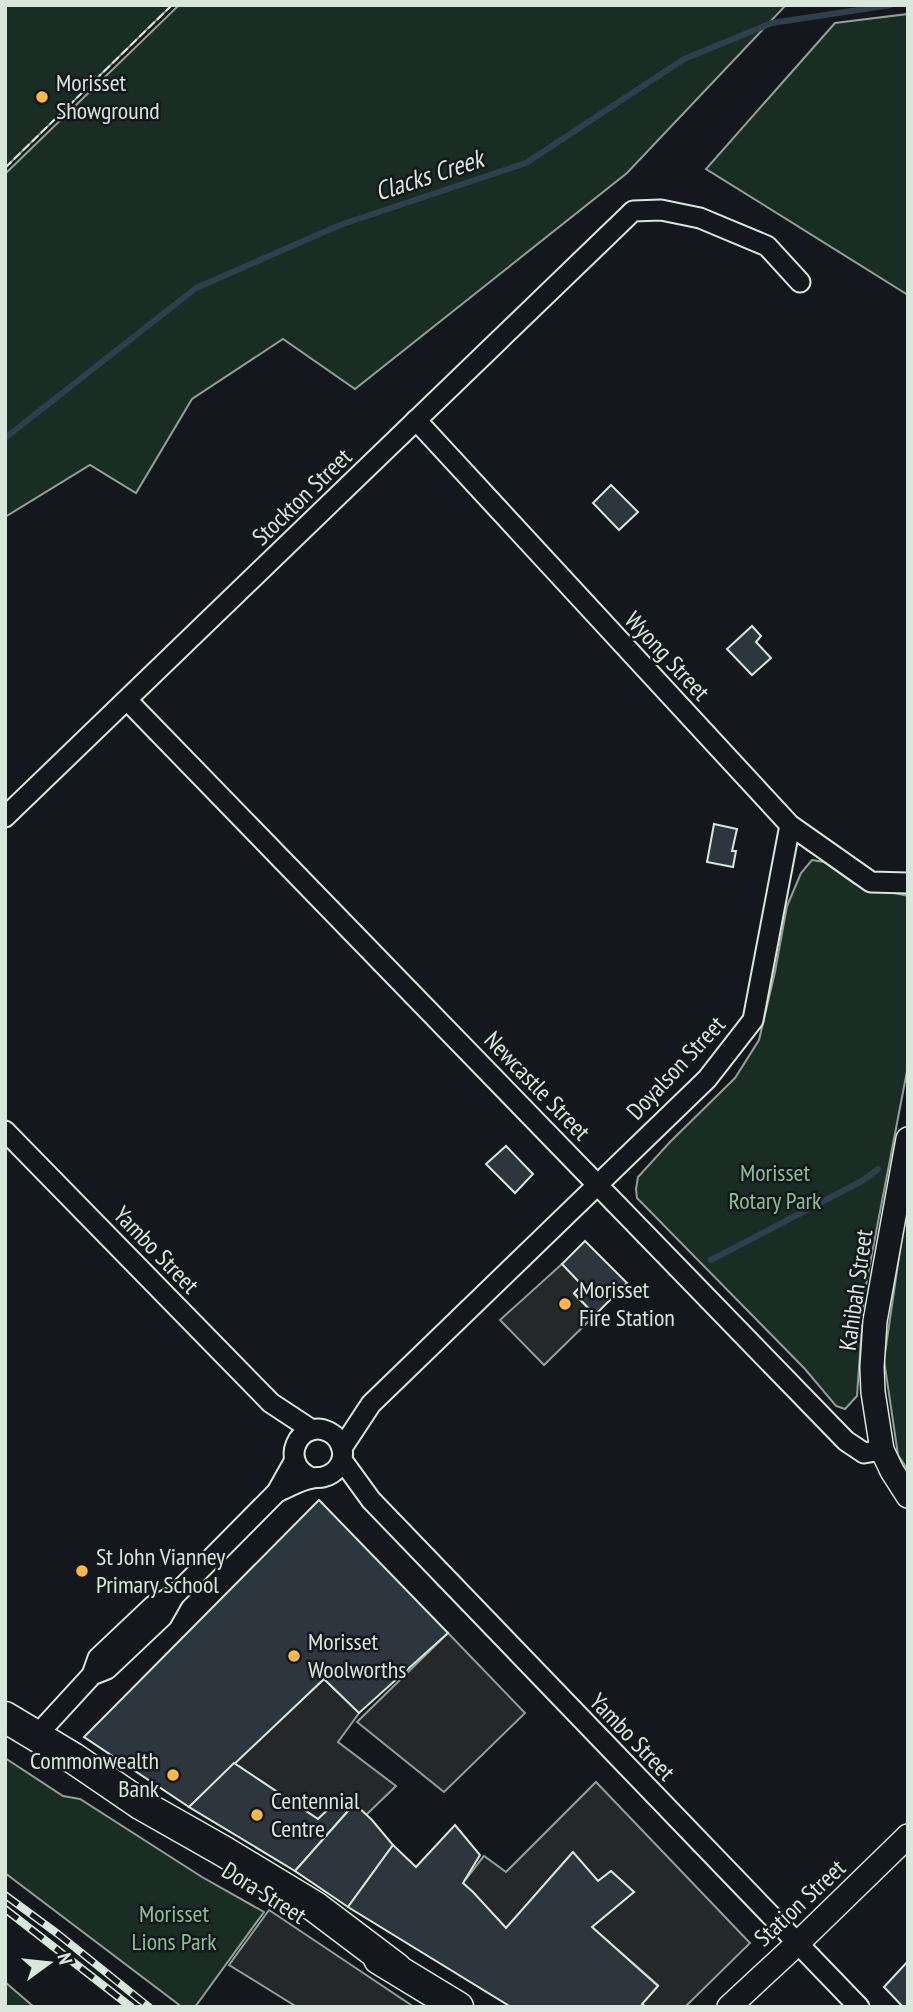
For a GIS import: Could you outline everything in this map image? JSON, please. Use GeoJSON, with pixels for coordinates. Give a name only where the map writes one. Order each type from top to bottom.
{"type":"FeatureCollection","features":[{"type":"Feature","properties":{"kind":"main road","name":"Dora Street"},"geometry":{"type":"LineString","coordinates":[[5,1717],[142,1805],[218,1864],[249,1884],[307,1921],[396,1968],[458,2007]]}},
{"type":"Feature","properties":{"kind":"street","name":"Stockton Street"},"geometry":{"type":"LineString","coordinates":[[5,817],[633,211],[661,211],[700,218],[767,246],[800,282]]}},
{"type":"Feature","properties":{"kind":"street","name":"Wyong Street"},"geometry":{"type":"LineString","coordinates":[[416,420],[790,825],[871,882],[908,883]]}},
{"type":"Feature","properties":{"kind":"street","name":"Newcastle Street"},"geometry":{"type":"LineString","coordinates":[[127,700],[846,1441],[864,1453],[882,1450]]}},
{"type":"Feature","properties":{"kind":"street","name":"Doyalson Street"},"geometry":{"type":"LineString","coordinates":[[277,1492],[335,1471],[371,1404],[707,1079],[753,1020],[790,825]]}},
{"type":"Feature","properties":{"kind":"street","name":"Yambo Street"},"geometry":{"type":"LineString","coordinates":[[5,1131],[271,1403],[318,1430]]}},
{"type":"Feature","properties":{"kind":"street","name":"Kahibah Street"},"geometry":{"type":"LineString","coordinates":[[882,1450],[873,1392],[874,1321],[908,1139]]}},
{"type":"Feature","properties":{"kind":"street","name":"Yambo Street"},"geometry":{"type":"LineString","coordinates":[[271,1403],[295,1454]]}},
{"type":"Feature","properties":{"kind":"street","name":"Doyalson Street"},"geometry":{"type":"LineString","coordinates":[[36,1736],[92,1675],[98,1658],[153,1606],[174,1596],[277,1492],[301,1436],[371,1404]]}},
{"type":"Feature","properties":{"kind":"street"},"geometry":{"type":"LineString","coordinates":[[318,1430],[336,1437],[342,1454]]}},
{"type":"Feature","properties":{"kind":"street"},"geometry":{"type":"LineString","coordinates":[[882,1450],[908,1496]]}},
{"type":"Feature","properties":{"kind":"street"},"geometry":{"type":"LineString","coordinates":[[295,1454],[301,1471],[319,1477]]}},
{"type":"Feature","properties":{"kind":"street","name":"Yambo Street"},"geometry":{"type":"LineString","coordinates":[[342,1454],[371,1500],[859,2007]]}},
{"type":"Feature","properties":{"kind":"street","name":"Yambo Street"},"geometry":{"type":"LineString","coordinates":[[319,1477],[371,1500]]}},
{"type":"Feature","properties":{"kind":"street","name":"Station Street"},"geometry":{"type":"LineString","coordinates":[[729,2007],[908,1836]]}},
{"type":"Feature","properties":{"kind":"green space","name":"Morisset Showground"},"geometry":{"type":"Polygon","coordinates":[[[5,5],[172,5],[5,168],[5,5]]]}},
{"type":"Feature","properties":{"kind":"green space"},"geometry":{"type":"Polygon","coordinates":[[[179,5],[786,5],[627,173],[355,389],[283,339],[192,399],[136,493],[90,465],[5,517],[5,174],[179,5]]]}},
{"type":"Feature","properties":{"kind":"green space"},"geometry":{"type":"Polygon","coordinates":[[[908,14],[908,295],[706,169],[835,23],[908,14]]]}},
{"type":"Feature","properties":{"kind":"green space","name":"Morisset Rotary Park"},"geometry":{"type":"Polygon","coordinates":[[[812,860],[824,862],[855,884],[908,896],[908,1066],[864,1295],[857,1396],[845,1409],[836,1406],[805,1369],[637,1198],[636,1189],[638,1177],[735,1078],[759,1040],[787,906],[801,873],[812,860]]]}},
{"type":"Feature","properties":{"kind":"green space"},"geometry":{"type":"Polygon","coordinates":[[[908,1195],[908,1470],[898,1455],[884,1360],[908,1195]]]}},
{"type":"Feature","properties":{"kind":"green space","name":"Morisset Lions Park"},"geometry":{"type":"Polygon","coordinates":[[[5,1758],[63,1796],[80,1799],[202,1877],[264,1912],[195,2007],[182,2007],[5,1873],[5,1758]]]}},
{"type":"Feature","properties":{"kind":"green space"},"geometry":{"type":"Polygon","coordinates":[[[5,1982],[34,2007],[5,2007],[5,1982]]]}},
{"type":"Feature","properties":{"kind":"shaded area"},"geometry":{"type":"Polygon","coordinates":[[[562,1264],[582,1285],[574,1294],[595,1315],[544,1365],[500,1320],[562,1264]]]}},
{"type":"Feature","properties":{"kind":"shaded area"},"geometry":{"type":"Polygon","coordinates":[[[448,1633],[525,1713],[444,1792],[357,1722],[448,1633]]]}},
{"type":"Feature","properties":{"kind":"shaded area"},"geometry":{"type":"Polygon","coordinates":[[[324,1679],[359,1713],[338,1742],[396,1786],[366,1815],[356,1805],[348,1811],[338,1800],[318,1819],[234,1763],[324,1679]]]}},
{"type":"Feature","properties":{"kind":"shaded area"},"geometry":{"type":"Polygon","coordinates":[[[596,1782],[750,1943],[685,2007],[646,2007],[642,2004],[658,1985],[592,1927],[634,1892],[611,1871],[598,1881],[572,1853],[506,1928],[463,1883],[484,1856],[506,1872],[596,1782]]]}},
{"type":"Feature","properties":{"kind":"shaded area"},"geometry":{"type":"Polygon","coordinates":[[[269,1910],[414,2007],[297,2007],[229,1965],[269,1910]]]}},
{"type":"Feature","properties":{"kind":"building"},"geometry":{"type":"Polygon","coordinates":[[[611,485],[638,512],[619,530],[593,503],[611,485]]]}},
{"type":"Feature","properties":{"kind":"building"},"geometry":{"type":"Polygon","coordinates":[[[752,626],[761,636],[756,642],[771,658],[752,675],[727,649],[752,626]]]}},
{"type":"Feature","properties":{"kind":"building"},"geometry":{"type":"Polygon","coordinates":[[[714,824],[737,829],[732,851],[736,851],[733,867],[707,862],[714,824]]]}},
{"type":"Feature","properties":{"kind":"building"},"geometry":{"type":"Polygon","coordinates":[[[506,1146],[533,1174],[515,1193],[486,1164],[506,1146]]]}},
{"type":"Feature","properties":{"kind":"building"},"geometry":{"type":"Polygon","coordinates":[[[585,1241],[627,1283],[595,1315],[574,1293],[582,1285],[562,1264],[585,1241]]]}},
{"type":"Feature","properties":{"kind":"building","name":"Morisset Woolworths"},"geometry":{"type":"Polygon","coordinates":[[[319,1500],[448,1633],[359,1713],[324,1679],[189,1807],[84,1737],[319,1500]]]}},
{"type":"Feature","properties":{"kind":"building","name":"Centennial Centre"},"geometry":{"type":"Polygon","coordinates":[[[234,1763],[318,1819],[338,1800],[348,1811],[295,1871],[189,1807],[234,1763]]]}},
{"type":"Feature","properties":{"kind":"building"},"geometry":{"type":"Polygon","coordinates":[[[356,1805],[393,1845],[348,1907],[295,1871],[356,1805]]]}},
{"type":"Feature","properties":{"kind":"building"},"geometry":{"type":"Polygon","coordinates":[[[455,1825],[480,1855],[463,1883],[506,1928],[573,1852],[598,1881],[611,1871],[634,1892],[592,1927],[658,1986],[642,2004],[646,2007],[511,2007],[348,1907],[393,1845],[416,1867],[455,1825]]]}},
{"type":"Feature","properties":{"kind":"building"},"geometry":{"type":"Polygon","coordinates":[[[908,1961],[908,2007],[903,2007],[884,1987],[908,1961]]]}},
{"type":"Feature","properties":{"kind":"waterway","name":"Clacks Creek"},"geometry":{"type":"LineString","coordinates":[[5,438],[196,288],[340,225],[526,163],[684,59],[772,23],[891,5]]}},
{"type":"Feature","properties":{"kind":"waterway","name":"Clacks Creek"},"geometry":{"type":"LineString","coordinates":[[711,1260],[862,1181],[878,1169]]}},
{"type":"Feature","properties":{"kind":"railway"},"geometry":{"type":"LineString","coordinates":[[5,1895],[149,2007]]}},
{"type":"Feature","properties":{"kind":"railway"},"geometry":{"type":"LineString","coordinates":[[5,1909],[131,2007]]}},
{"type":"Feature","properties":{"kind":"fence"},"geometry":{"type":"LineString","coordinates":[[5,168],[172,5]]}},
{"type":"Feature","properties":{"kind":"place","name":"Morisset Showground"},"geometry":{"type":"Point","coordinates":[42,97]}},
{"type":"Feature","properties":{"kind":"place","name":"Morisset Fire Station"},"geometry":{"type":"Point","coordinates":[565,1304]}},
{"type":"Feature","properties":{"kind":"place","name":"St John Vianney Primary School"},"geometry":{"type":"Point","coordinates":[82,1571]}},
{"type":"Feature","properties":{"kind":"place","name":"Morisset Woolworths"},"geometry":{"type":"Point","coordinates":[294,1656]}},
{"type":"Feature","properties":{"kind":"place","name":"Commonwealth Bank"},"geometry":{"type":"Point","coordinates":[173,1775]}},
{"type":"Feature","properties":{"kind":"place","name":"Centennial Centre"},"geometry":{"type":"Point","coordinates":[257,1815]}}]}
